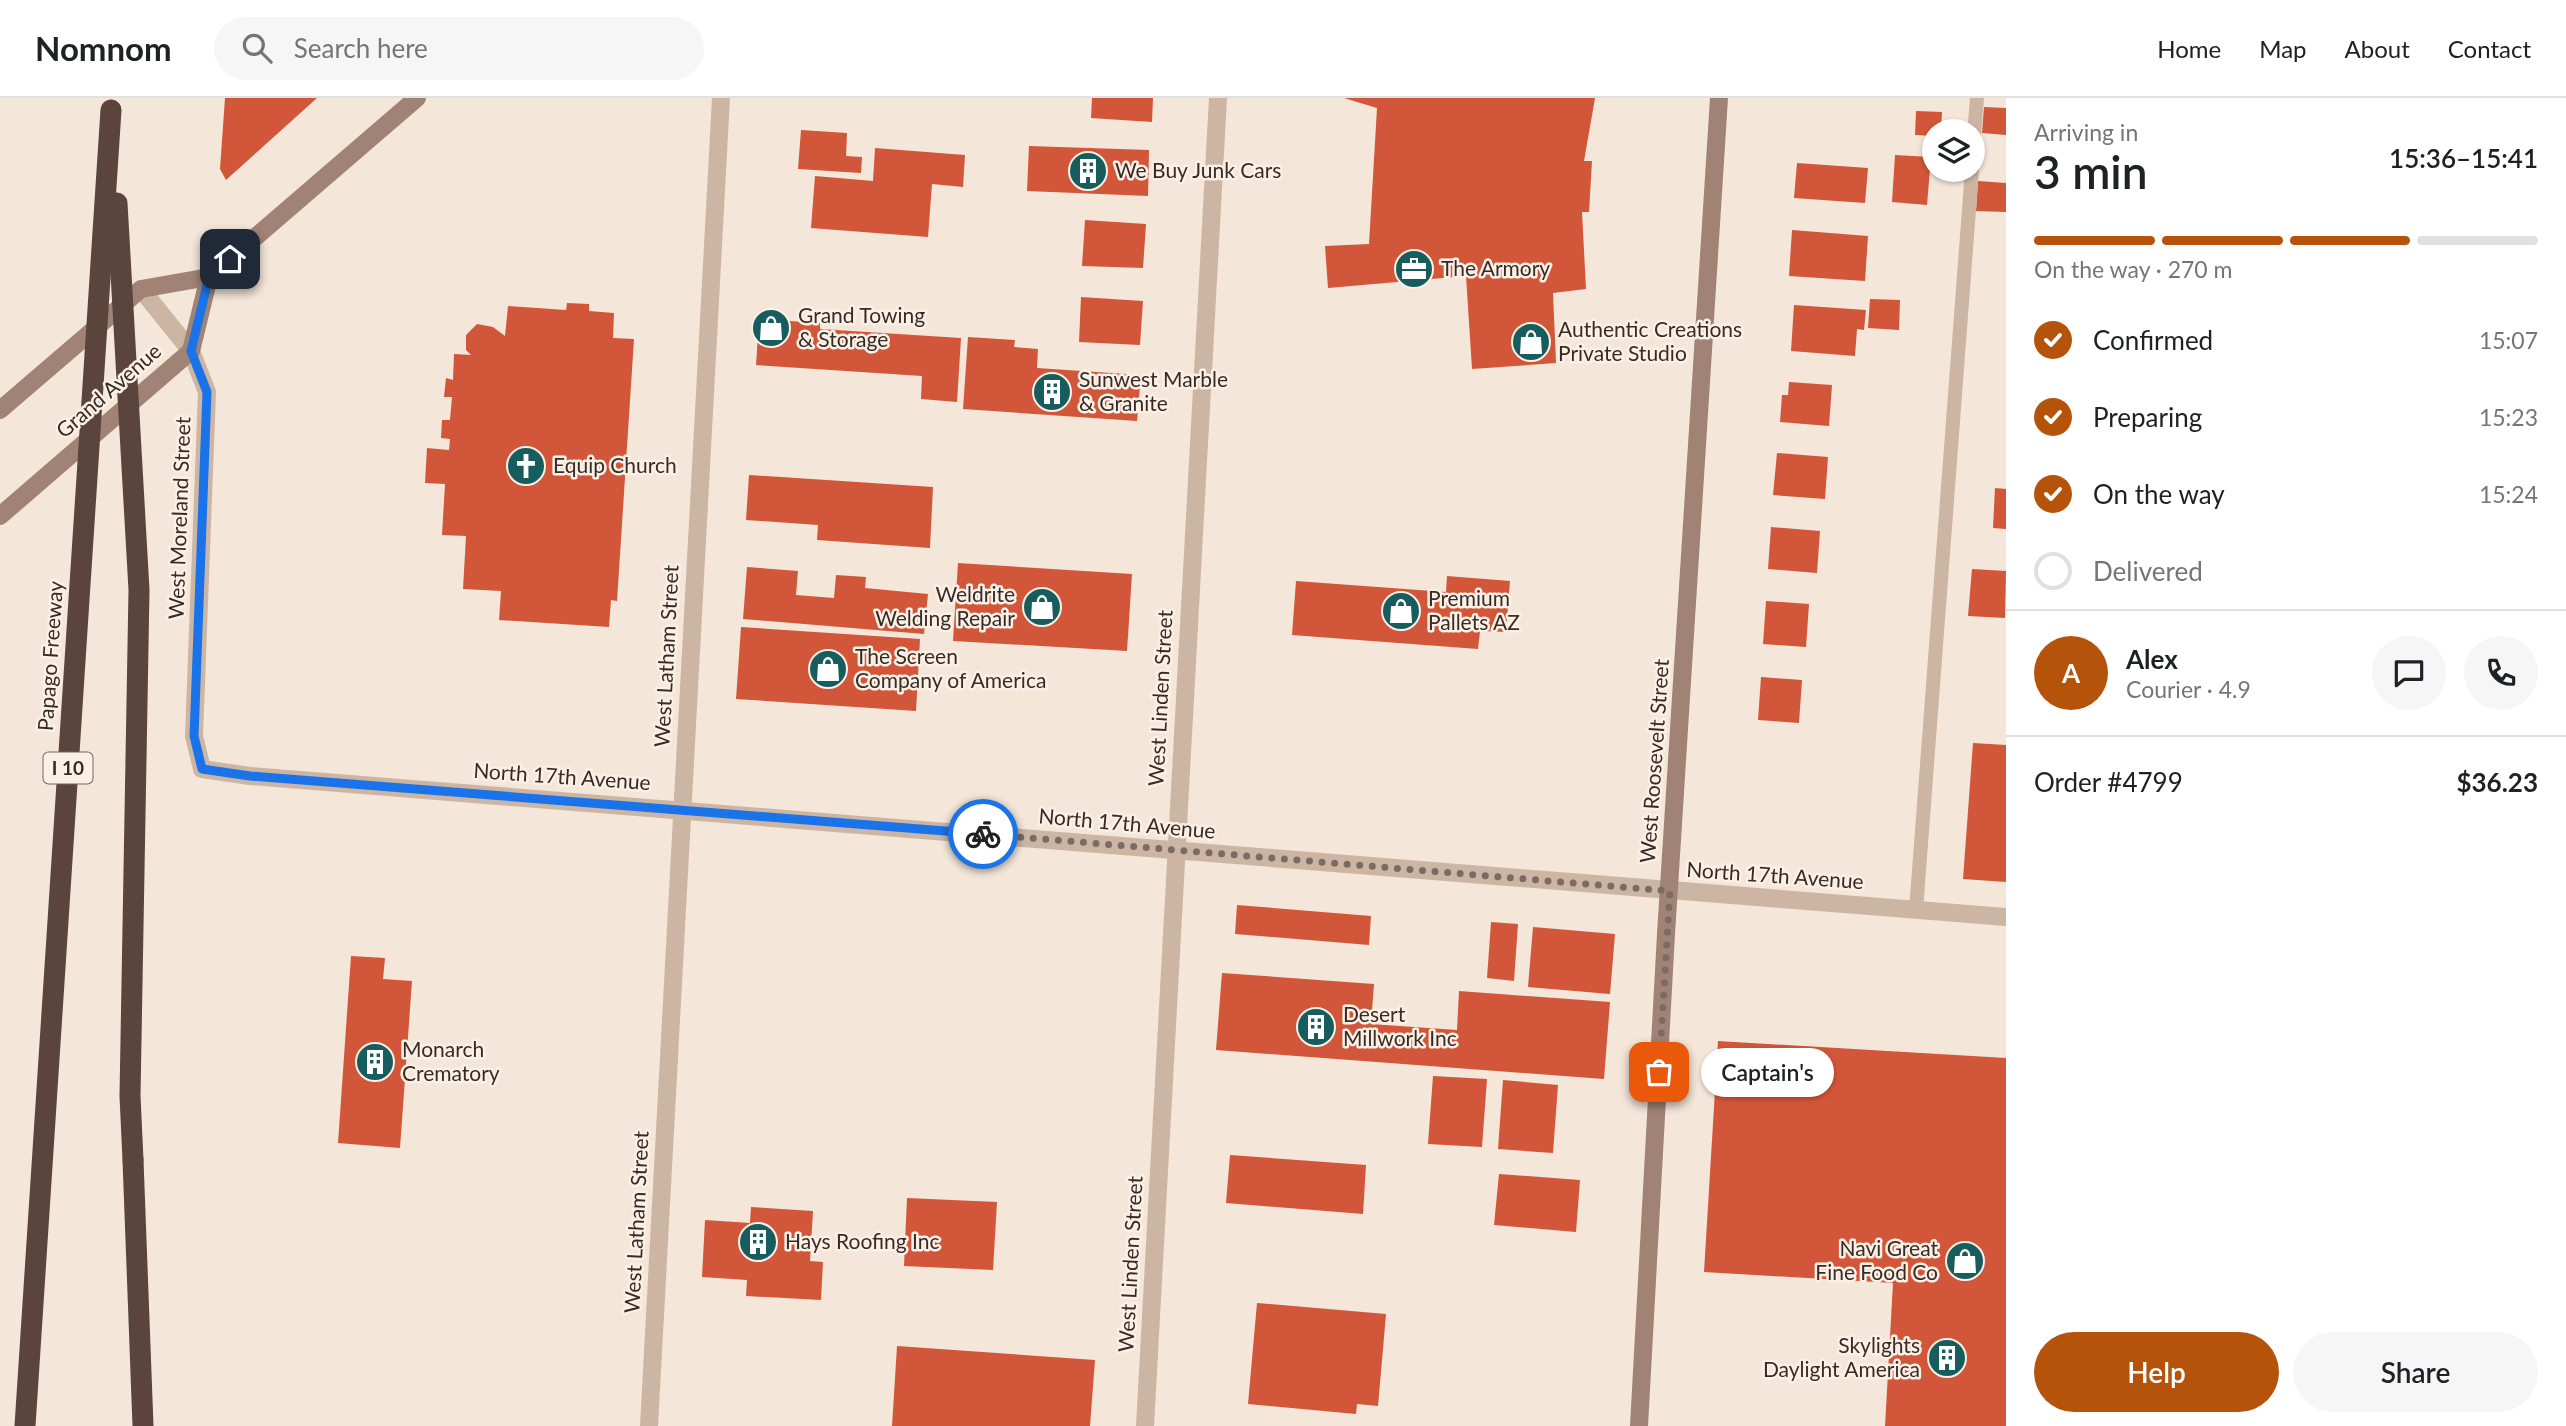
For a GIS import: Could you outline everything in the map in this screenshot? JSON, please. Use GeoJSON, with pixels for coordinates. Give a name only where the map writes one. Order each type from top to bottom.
{"type":"FeatureCollection","features":[{"type":"Feature","properties":{"kind":"highway","name":"Papago Freeway"},"geometry":{"type":"LineString","coordinates":[[25,1426],[112,104]]}},
{"type":"Feature","properties":{"kind":"highway"},"geometry":{"type":"LineString","coordinates":[[112,104],[139,590],[130,1096],[143,1426]]}},
{"type":"Feature","properties":{"kind":"street"},"geometry":{"type":"LineString","coordinates":[[0,410],[141,289],[209,277],[416,98]]}},
{"type":"Feature","properties":{"kind":"street","name":"West Latham Street"},"geometry":{"type":"LineString","coordinates":[[649,1426],[721,98]]}},
{"type":"Feature","properties":{"kind":"street","name":"West Linden Street"},"geometry":{"type":"LineString","coordinates":[[1145,1426],[1218,98]]}},
{"type":"Feature","properties":{"kind":"street","name":"West Roosevelt Street"},"geometry":{"type":"LineString","coordinates":[[1639,1426],[1719,98]]}},
{"type":"Feature","properties":{"kind":"street","name":"Grand Avenue"},"geometry":{"type":"LineString","coordinates":[[0,516],[191,351],[209,277]]}},
{"type":"Feature","properties":{"kind":"street","name":"West Moreland Street"},"geometry":{"type":"LineString","coordinates":[[141,289],[191,351],[207,392],[194,736],[202,769]]}},
{"type":"Feature","properties":{"kind":"street","name":"North 17th Avenue"},"geometry":{"type":"LineString","coordinates":[[202,769],[239,775],[681,808],[1175,851],[2006,917]]}},
{"type":"Feature","properties":{"kind":"lane"},"geometry":{"type":"LineString","coordinates":[[1975,119],[1977,98]]}},
{"type":"Feature","properties":{"kind":"lane"},"geometry":{"type":"LineString","coordinates":[[1916,911],[1971,182]]}},
{"type":"Feature","properties":{"kind":"building"},"geometry":{"type":"Polygon","coordinates":[[[225,98],[317,98],[226,180],[220,169],[225,98]]]}},
{"type":"Feature","properties":{"kind":"building"},"geometry":{"type":"Polygon","coordinates":[[[1092,98],[1153,98],[1152,122],[1091,118],[1092,98]]]}},
{"type":"Feature","properties":{"kind":"building"},"geometry":{"type":"Polygon","coordinates":[[[1344,98],[1595,98],[1584,161],[1592,161],[1589,212],[1582,212],[1586,289],[1553,293],[1556,363],[1472,369],[1466,276],[1328,288],[1325,246],[1369,244],[1377,108],[1344,98]]]}},
{"type":"Feature","properties":{"kind":"building"},"geometry":{"type":"Polygon","coordinates":[[[1984,107],[2006,108],[2006,135],[1985,133],[1984,107]]]}},
{"type":"Feature","properties":{"kind":"building"},"geometry":{"type":"Polygon","coordinates":[[[1916,111],[1942,112],[1942,119],[1922,119],[1922,135],[1915,135],[1916,111]]]}},
{"type":"Feature","properties":{"kind":"building"},"geometry":{"type":"Polygon","coordinates":[[[801,130],[847,133],[846,156],[862,157],[861,173],[798,169],[801,130]]]}},
{"type":"Feature","properties":{"kind":"building","name":"We Buy Junk Cars"},"geometry":{"type":"Polygon","coordinates":[[[1029,146],[1149,150],[1148,196],[1027,191],[1029,146]]]}},
{"type":"Feature","properties":{"kind":"building"},"geometry":{"type":"Polygon","coordinates":[[[875,148],[965,155],[963,187],[932,184],[928,237],[811,228],[815,176],[873,181],[875,148]]]}},
{"type":"Feature","properties":{"kind":"building"},"geometry":{"type":"Polygon","coordinates":[[[1895,155],[1922,156],[1922,182],[1929,182],[1927,205],[1892,202],[1895,155]]]}},
{"type":"Feature","properties":{"kind":"building"},"geometry":{"type":"Polygon","coordinates":[[[1797,163],[1868,168],[1865,203],[1794,198],[1797,163]]]}},
{"type":"Feature","properties":{"kind":"building"},"geometry":{"type":"Polygon","coordinates":[[[1978,182],[2006,183],[2006,212],[1976,211],[1978,182]]]}},
{"type":"Feature","properties":{"kind":"building"},"geometry":{"type":"Polygon","coordinates":[[[1085,220],[1146,224],[1143,268],[1082,266],[1085,220]]]}},
{"type":"Feature","properties":{"kind":"building"},"geometry":{"type":"Polygon","coordinates":[[[1792,230],[1868,236],[1865,281],[1789,276],[1792,230]]]}},
{"type":"Feature","properties":{"kind":"building"},"geometry":{"type":"Polygon","coordinates":[[[1081,297],[1143,301],[1140,345],[1079,342],[1081,297]]]}},
{"type":"Feature","properties":{"kind":"building"},"geometry":{"type":"Polygon","coordinates":[[[1870,299],[1900,300],[1899,330],[1868,328],[1870,299]]]}},
{"type":"Feature","properties":{"kind":"building","name":"Equip Church"},"geometry":{"type":"Polygon","coordinates":[[[567,303],[589,304],[589,311],[614,313],[613,338],[634,339],[617,601],[611,600],[609,627],[499,620],[501,591],[463,589],[466,536],[442,535],[445,484],[425,483],[427,448],[449,450],[450,439],[441,438],[442,420],[450,420],[452,397],[444,397],[446,378],[453,380],[454,354],[471,355],[466,350],[466,335],[477,324],[493,327],[505,336],[508,306],[566,310],[567,303]]]}},
{"type":"Feature","properties":{"kind":"building"},"geometry":{"type":"Polygon","coordinates":[[[1794,305],[1866,310],[1864,330],[1857,329],[1855,356],[1791,351],[1794,305]]]}},
{"type":"Feature","properties":{"kind":"building"},"geometry":{"type":"Polygon","coordinates":[[[759,319],[820,323],[820,329],[961,338],[957,402],[921,399],[922,376],[756,365],[759,319]]]}},
{"type":"Feature","properties":{"kind":"building","name":"Sunwest Marble & Granite"},"geometry":{"type":"Polygon","coordinates":[[[968,337],[1015,340],[1014,347],[1038,349],[1037,368],[1141,375],[1137,421],[963,409],[968,337]]]}},
{"type":"Feature","properties":{"kind":"building"},"geometry":{"type":"Polygon","coordinates":[[[1789,382],[1832,385],[1829,426],[1780,422],[1782,395],[1788,395],[1789,382]]]}},
{"type":"Feature","properties":{"kind":"building"},"geometry":{"type":"Polygon","coordinates":[[[1777,453],[1828,457],[1825,499],[1773,495],[1777,453]]]}},
{"type":"Feature","properties":{"kind":"building"},"geometry":{"type":"Polygon","coordinates":[[[749,475],[933,487],[930,548],[817,540],[818,525],[746,520],[749,475]]]}},
{"type":"Feature","properties":{"kind":"building"},"geometry":{"type":"Polygon","coordinates":[[[1995,488],[2006,489],[2006,529],[1993,528],[1995,488]]]}},
{"type":"Feature","properties":{"kind":"building"},"geometry":{"type":"Polygon","coordinates":[[[1771,527],[1820,531],[1817,573],[1768,569],[1771,527]]]}},
{"type":"Feature","properties":{"kind":"building","name":"Weldrite Welding Repair"},"geometry":{"type":"Polygon","coordinates":[[[958,563],[1132,574],[1127,651],[953,641],[958,563]]]}},
{"type":"Feature","properties":{"kind":"building"},"geometry":{"type":"Polygon","coordinates":[[[747,567],[798,571],[796,595],[834,598],[836,575],[866,577],[865,588],[928,594],[924,634],[743,619],[747,567]]]}},
{"type":"Feature","properties":{"kind":"building"},"geometry":{"type":"Polygon","coordinates":[[[1972,569],[2006,571],[2005,618],[1968,616],[1972,569]]]}},
{"type":"Feature","properties":{"kind":"building","name":"Premium Pallets AZ"},"geometry":{"type":"Polygon","coordinates":[[[1447,576],[1510,581],[1506,632],[1480,631],[1478,649],[1292,635],[1296,581],[1446,592],[1447,576]]]}},
{"type":"Feature","properties":{"kind":"building"},"geometry":{"type":"Polygon","coordinates":[[[1766,601],[1809,604],[1806,647],[1763,644],[1766,601]]]}},
{"type":"Feature","properties":{"kind":"building","name":"The Screen Company of America"},"geometry":{"type":"Polygon","coordinates":[[[741,627],[920,639],[916,711],[736,699],[741,627]]]}},
{"type":"Feature","properties":{"kind":"building"},"geometry":{"type":"Polygon","coordinates":[[[1761,677],[1802,680],[1799,723],[1758,720],[1761,677]]]}},
{"type":"Feature","properties":{"kind":"building"},"geometry":{"type":"Polygon","coordinates":[[[1973,743],[2006,745],[2006,882],[1963,879],[1973,743]]]}},
{"type":"Feature","properties":{"kind":"building"},"geometry":{"type":"Polygon","coordinates":[[[1237,905],[1371,916],[1369,945],[1235,934],[1237,905]]]}},
{"type":"Feature","properties":{"kind":"building"},"geometry":{"type":"Polygon","coordinates":[[[1491,922],[1518,924],[1514,981],[1487,978],[1491,922]]]}},
{"type":"Feature","properties":{"kind":"building"},"geometry":{"type":"Polygon","coordinates":[[[1533,927],[1615,934],[1610,994],[1528,987],[1533,927]]]}},
{"type":"Feature","properties":{"kind":"building","name":"Monarch Crematory"},"geometry":{"type":"Polygon","coordinates":[[[351,956],[385,958],[383,979],[412,981],[400,1148],[338,1143],[351,956]]]}},
{"type":"Feature","properties":{"kind":"building","name":"Desert Millwork Inc"},"geometry":{"type":"Polygon","coordinates":[[[1222,973],[1374,984],[1371,1024],[1457,1030],[1459,991],[1610,1002],[1604,1079],[1216,1050],[1222,973]]]}},
{"type":"Feature","properties":{"kind":"building"},"geometry":{"type":"Polygon","coordinates":[[[1718,1041],[2006,1058],[2006,1426],[1885,1426],[1893,1283],[1704,1272],[1718,1041]]]}},
{"type":"Feature","properties":{"kind":"building"},"geometry":{"type":"Polygon","coordinates":[[[1433,1076],[1487,1079],[1482,1147],[1428,1144],[1433,1076]]]}},
{"type":"Feature","properties":{"kind":"building"},"geometry":{"type":"Polygon","coordinates":[[[1503,1080],[1558,1085],[1553,1153],[1498,1149],[1503,1080]]]}},
{"type":"Feature","properties":{"kind":"building"},"geometry":{"type":"Polygon","coordinates":[[[1230,1155],[1366,1165],[1363,1214],[1226,1203],[1230,1155]]]}},
{"type":"Feature","properties":{"kind":"building"},"geometry":{"type":"Polygon","coordinates":[[[1499,1174],[1580,1180],[1576,1232],[1494,1225],[1499,1174]]]}},
{"type":"Feature","properties":{"kind":"building"},"geometry":{"type":"Polygon","coordinates":[[[907,1198],[997,1202],[993,1270],[904,1266],[907,1198]]]}},
{"type":"Feature","properties":{"kind":"building","name":"Hays Roofing Inc"},"geometry":{"type":"Polygon","coordinates":[[[751,1207],[813,1211],[810,1261],[823,1262],[821,1300],[746,1296],[747,1280],[702,1277],[705,1220],[750,1223],[751,1207]]]}},
{"type":"Feature","properties":{"kind":"building"},"geometry":{"type":"Polygon","coordinates":[[[1257,1303],[1386,1314],[1378,1406],[1357,1404],[1356,1414],[1248,1404],[1257,1303]]]}},
{"type":"Feature","properties":{"kind":"building"},"geometry":{"type":"Polygon","coordinates":[[[897,1346],[1095,1360],[1090,1426],[892,1426],[897,1346]]]}},
{"type":"Feature","properties":{"kind":"way so far"},"geometry":{"type":"LineString","coordinates":[[983,834],[1670,891],[1659,1072]]}},
{"type":"Feature","properties":{"kind":"place","name":"We Buy Junk Cars"},"geometry":{"type":"Point","coordinates":[1088,171]}},
{"type":"Feature","properties":{"kind":"place","name":"The Armory"},"geometry":{"type":"Point","coordinates":[1414,269]}},
{"type":"Feature","properties":{"kind":"place","name":"Grand Towing & Storage"},"geometry":{"type":"Point","coordinates":[771,328]}},
{"type":"Feature","properties":{"kind":"place","name":"Authentic Creations Private Studio"},"geometry":{"type":"Point","coordinates":[1531,342]}},
{"type":"Feature","properties":{"kind":"place","name":"Sunwest Marble & Granite"},"geometry":{"type":"Point","coordinates":[1052,392]}},
{"type":"Feature","properties":{"kind":"place","name":"Equip Church"},"geometry":{"type":"Point","coordinates":[526,466]}},
{"type":"Feature","properties":{"kind":"place","name":"Weldrite Welding Repair"},"geometry":{"type":"Point","coordinates":[1042,607]}},
{"type":"Feature","properties":{"kind":"place","name":"Premium Pallets AZ"},"geometry":{"type":"Point","coordinates":[1401,611]}},
{"type":"Feature","properties":{"kind":"place","name":"The Screen Company of America"},"geometry":{"type":"Point","coordinates":[828,669]}},
{"type":"Feature","properties":{"kind":"place","name":"Desert Millwork Inc"},"geometry":{"type":"Point","coordinates":[1316,1027]}},
{"type":"Feature","properties":{"kind":"place","name":"Monarch Crematory"},"geometry":{"type":"Point","coordinates":[375,1062]}},
{"type":"Feature","properties":{"kind":"place","name":"Captain's"},"geometry":{"type":"Point","coordinates":[1659,1072]}},
{"type":"Feature","properties":{"kind":"place","name":"Hays Roofing Inc"},"geometry":{"type":"Point","coordinates":[758,1242]}},
{"type":"Feature","properties":{"kind":"place","name":"Navi Great Fine Food Co"},"geometry":{"type":"Point","coordinates":[1965,1261]}},
{"type":"Feature","properties":{"kind":"place","name":"Skylights Daylight America"},"geometry":{"type":"Point","coordinates":[1947,1358]}},
{"type":"Feature","properties":{"kind":"route"},"geometry":{"type":"LineString","coordinates":[[230,259],[209,277],[191,351],[207,392],[194,736],[202,769],[250,776],[983,834]]}}]}
